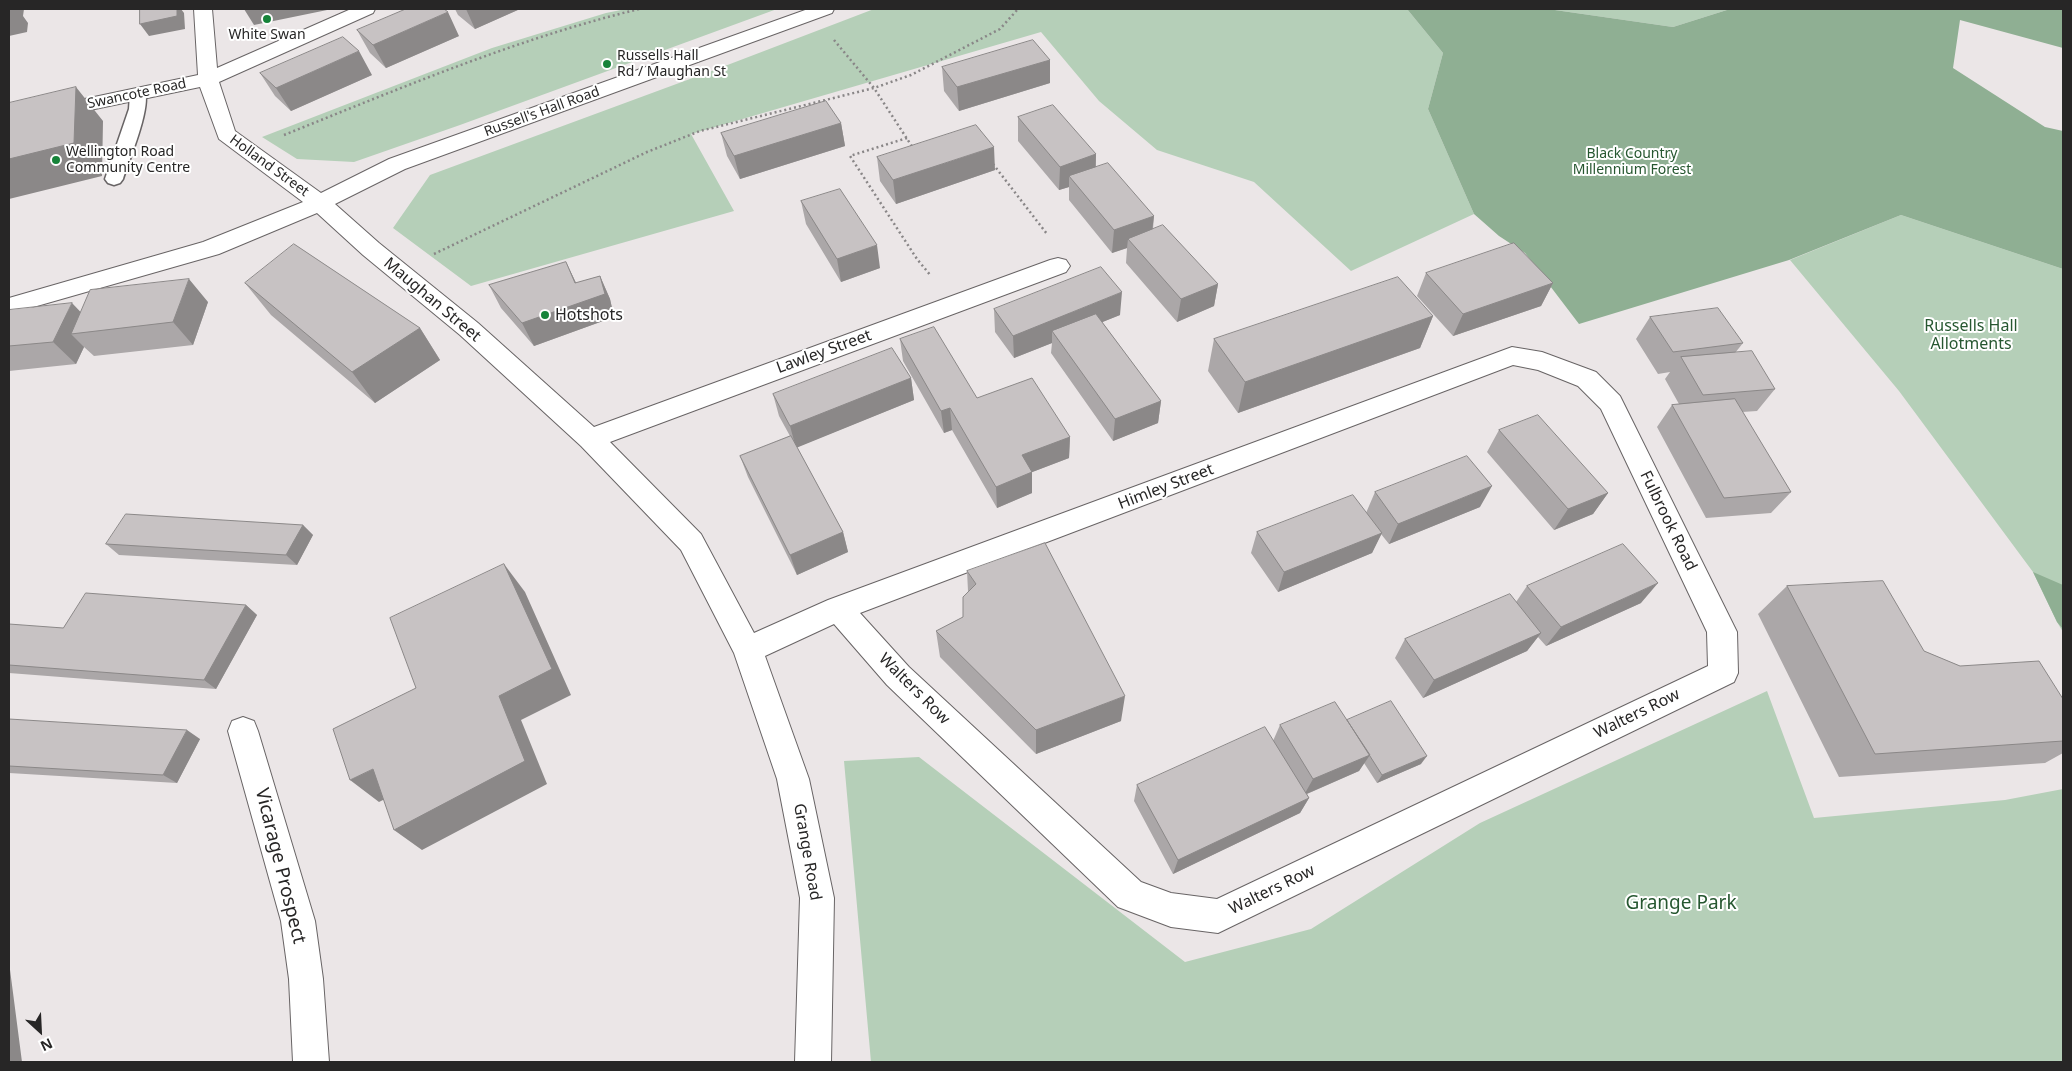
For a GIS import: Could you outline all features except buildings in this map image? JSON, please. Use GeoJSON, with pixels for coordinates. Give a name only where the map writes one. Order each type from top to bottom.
{"type":"FeatureCollection","features":[{"type":"Feature","properties":{"kind":"street","name":"Holland Street"},"geometry":{"type":"LineString","coordinates":[[203,9],[208,79],[226,134],[320,203]]}},
{"type":"Feature","properties":{"kind":"street","name":"Swancote Road"},"geometry":{"type":"LineString","coordinates":[[9,121],[208,79],[366,9]]}},
{"type":"Feature","properties":{"kind":"street","name":"Russell's Hall Road"},"geometry":{"type":"LineString","coordinates":[[320,203],[397,164],[825,9]]}},
{"type":"Feature","properties":{"kind":"street","name":"Maughan Street"},"geometry":{"type":"LineString","coordinates":[[320,203],[399,272],[469,329],[590,439],[691,542],[748,650]]}},
{"type":"Feature","properties":{"kind":"street"},"geometry":{"type":"LineString","coordinates":[[9,306],[211,248],[320,203]]}},
{"type":"Feature","properties":{"kind":"street","name":"Lawley Street"},"geometry":{"type":"LineString","coordinates":[[590,439],[1058,266]]}},
{"type":"Feature","properties":{"kind":"street","name":"Himley Street"},"geometry":{"type":"LineString","coordinates":[[748,650],[838,609],[1512,356],[1542,361],[1587,379]]}},
{"type":"Feature","properties":{"kind":"street","name":"Fulbrook Road"},"geometry":{"type":"LineString","coordinates":[[1587,379],[1611,403],[1722,632],[1723,673]]}},
{"type":"Feature","properties":{"kind":"street","name":"Walters Row"},"geometry":{"type":"LineString","coordinates":[[838,609],[898,676],[1130,895],[1171,910],[1218,916],[1723,673]]}},
{"type":"Feature","properties":{"kind":"street","name":"Grange Road"},"geometry":{"type":"LineString","coordinates":[[748,650],[793,779],[817,898],[813,1062]]}},
{"type":"Feature","properties":{"kind":"street","name":"Vicarage Prospect"},"geometry":{"type":"LineString","coordinates":[[243,731],[298,922],[306,979],[312,1062]]}},
{"type":"Feature","properties":{"kind":"lane"},"geometry":{"type":"LineString","coordinates":[[114,179],[137,108],[138,94]]}},
{"type":"Feature","properties":{"kind":"path"},"geometry":{"type":"LineString","coordinates":[[246,150],[494,51],[605,16],[639,9]]}},
{"type":"Feature","properties":{"kind":"path"},"geometry":{"type":"LineString","coordinates":[[399,272],[647,152],[700,131],[874,88],[910,75],[1000,29],[1018,9]]}},
{"type":"Feature","properties":{"kind":"path"},"geometry":{"type":"LineString","coordinates":[[832,38],[874,88],[916,152]]}},
{"type":"Feature","properties":{"kind":"path"},"geometry":{"type":"LineString","coordinates":[[907,138],[850,156],[917,259],[953,304]]}},
{"type":"Feature","properties":{"kind":"path"},"geometry":{"type":"LineString","coordinates":[[987,157],[1068,262],[1058,266]]}},
{"type":"Feature","properties":{"kind":"green space"},"geometry":{"type":"Polygon","coordinates":[[[626,9],[777,9],[354,162],[297,159],[262,137],[492,48],[606,13],[626,9]]]}},
{"type":"Feature","properties":{"kind":"green space"},"geometry":{"type":"Polygon","coordinates":[[[874,9],[1407,9],[1443,53],[1428,109],[1474,214],[1351,271],[1254,182],[1157,150],[1099,101],[1041,32],[691,134],[734,211],[471,286],[393,228],[430,175],[874,9]]]}},
{"type":"Feature","properties":{"kind":"green space","name":"Black Country Millennium Forest"},"geometry":{"type":"Polygon","coordinates":[[[1407,9],[1548,9],[1673,27],[1730,9],[2063,9],[2063,48],[1960,20],[1953,68],[2045,127],[2063,131],[2063,269],[1901,215],[1789,260],[1579,324],[1525,253],[1499,236],[1474,214],[1428,109],[1443,53],[1407,9]]]}},
{"type":"Feature","properties":{"kind":"green space"},"geometry":{"type":"Polygon","coordinates":[[[1548,9],[1730,9],[1673,27],[1548,9]]]}},
{"type":"Feature","properties":{"kind":"green space","name":"Russells Hall Allotments"},"geometry":{"type":"Polygon","coordinates":[[[1901,215],[2063,269],[2063,632],[2033,572],[1899,391],[1790,260],[1901,215]]]}},
{"type":"Feature","properties":{"kind":"green space"},"geometry":{"type":"Polygon","coordinates":[[[2033,572],[2063,585],[2063,629],[2057,622],[2033,572]]]}},
{"type":"Feature","properties":{"kind":"green space","name":"Grange Park"},"geometry":{"type":"Polygon","coordinates":[[[1767,691],[1814,818],[2005,800],[2063,789],[2063,1062],[871,1062],[844,761],[919,757],[1185,962],[1311,929],[1480,823],[1767,691]]]}},
{"type":"Feature","properties":{"kind":"place","name":"White Swan"},"geometry":{"type":"Point","coordinates":[267,19]}},
{"type":"Feature","properties":{"kind":"place","name":"Russells Hall Rd / Maughan St"},"geometry":{"type":"Point","coordinates":[607,64]}},
{"type":"Feature","properties":{"kind":"place","name":"Wellington Road Community Centre"},"geometry":{"type":"Point","coordinates":[56,160]}},
{"type":"Feature","properties":{"kind":"place","name":"Hotshots"},"geometry":{"type":"Point","coordinates":[545,315]}}]}
